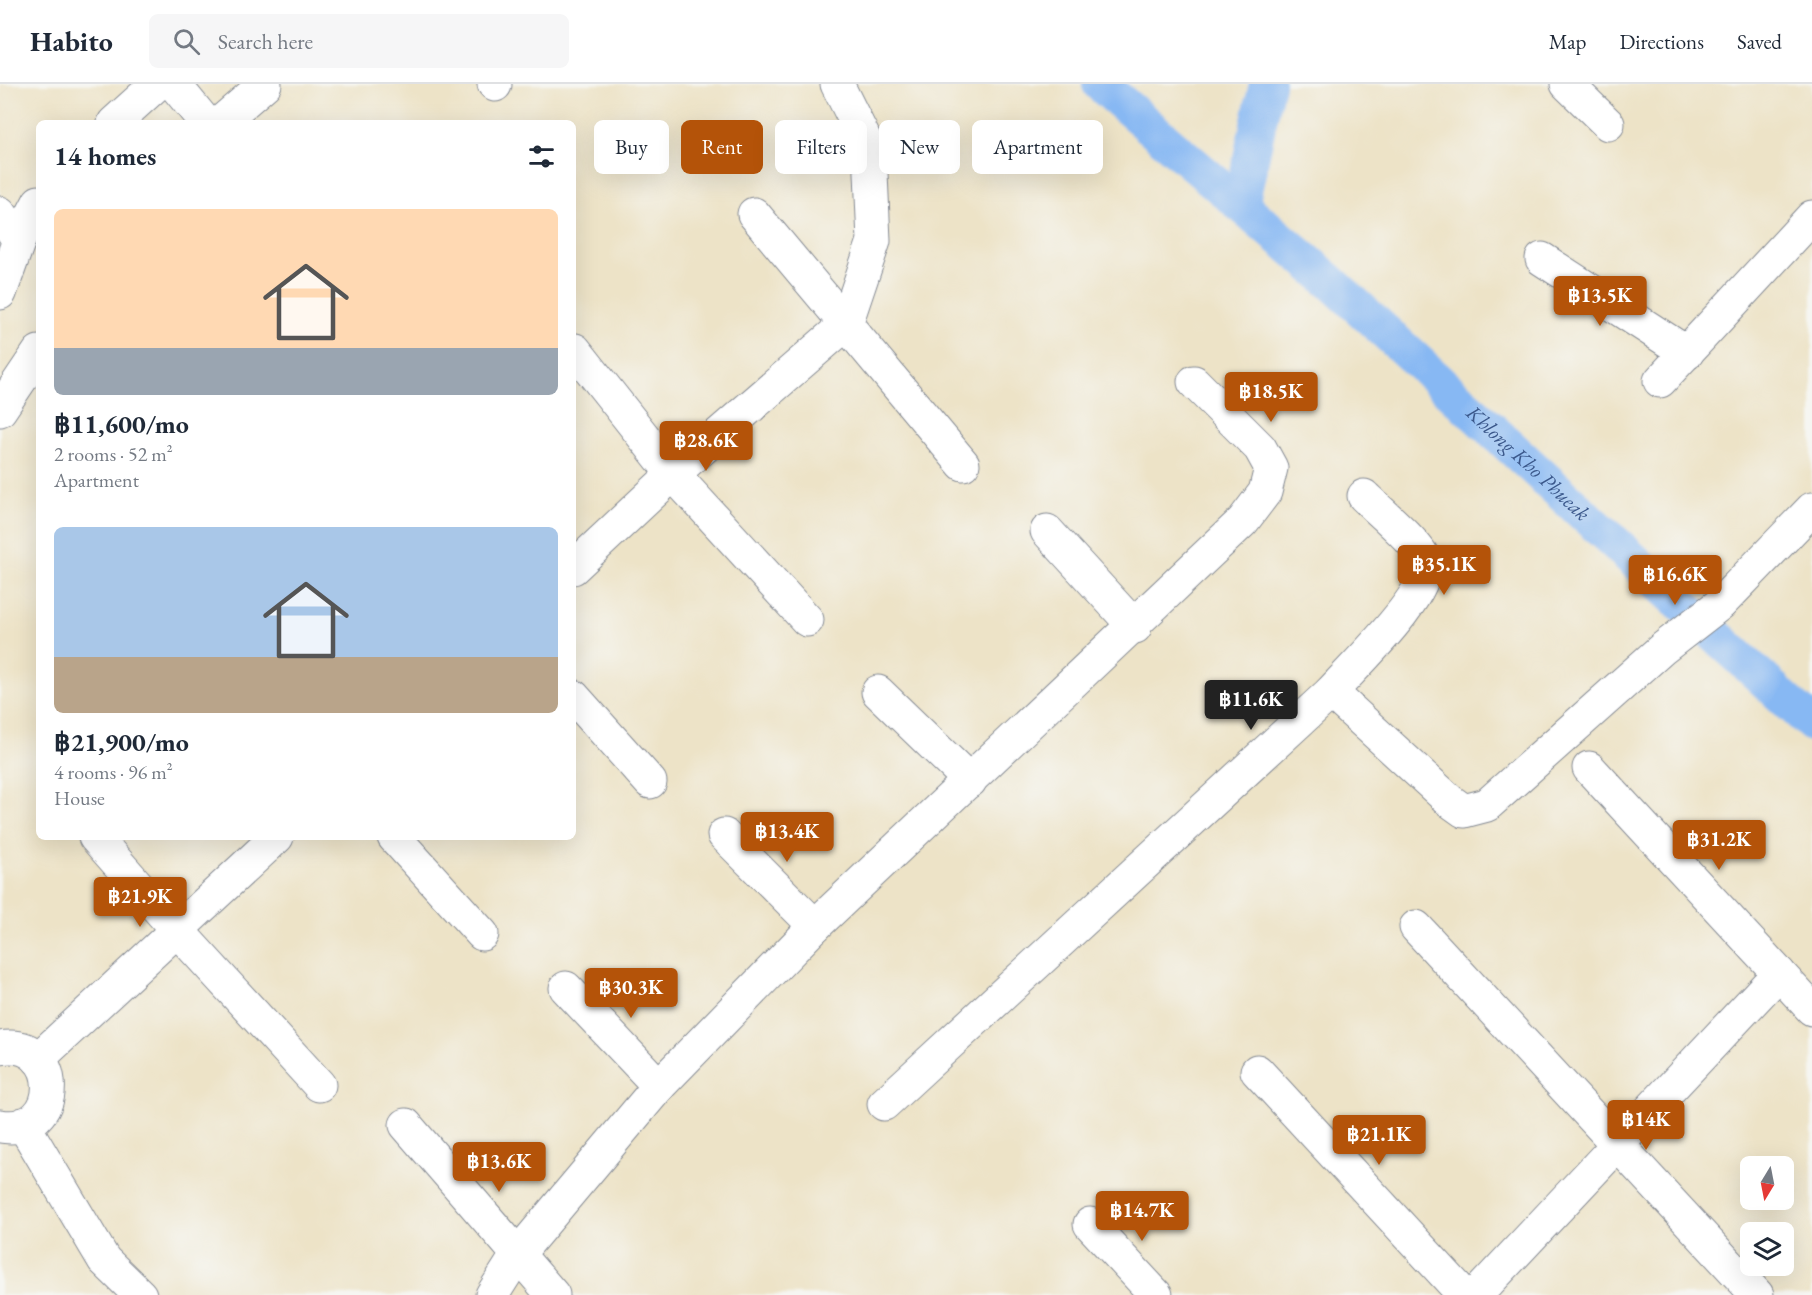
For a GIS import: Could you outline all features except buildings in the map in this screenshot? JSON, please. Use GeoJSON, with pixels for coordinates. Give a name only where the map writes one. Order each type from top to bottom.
{"type":"FeatureCollection","features":[{"type":"Feature","properties":{"kind":"street"},"geometry":{"type":"LineString","coordinates":[[117,120],[157,84]]}},
{"type":"Feature","properties":{"kind":"street"},"geometry":{"type":"LineString","coordinates":[[174,84],[204,120]]}},
{"type":"Feature","properties":{"kind":"street"},"geometry":{"type":"LineString","coordinates":[[223,120],[265,84]]}},
{"type":"Feature","properties":{"kind":"street"},"geometry":{"type":"LineString","coordinates":[[576,565],[673,474],[846,324],[874,241],[870,150],[837,84]]}},
{"type":"Feature","properties":{"kind":"street"},"geometry":{"type":"LineString","coordinates":[[1567,84],[1608,123]]}},
{"type":"Feature","properties":{"kind":"street"},"geometry":{"type":"LineString","coordinates":[[0,293],[19,240],[36,208]]}},
{"type":"Feature","properties":{"kind":"street"},"geometry":{"type":"LineString","coordinates":[[0,213],[19,240]]}},
{"type":"Feature","properties":{"kind":"street"},"geometry":{"type":"LineString","coordinates":[[754,214],[963,464]]}},
{"type":"Feature","properties":{"kind":"street"},"geometry":{"type":"LineString","coordinates":[[1660,381],[1812,217]]}},
{"type":"Feature","properties":{"kind":"street"},"geometry":{"type":"LineString","coordinates":[[1542,259],[1687,353]]}},
{"type":"Feature","properties":{"kind":"street"},"geometry":{"type":"LineString","coordinates":[[576,351],[673,474],[807,620]]}},
{"type":"Feature","properties":{"kind":"street"},"geometry":{"type":"LineString","coordinates":[[0,410],[36,356]]}},
{"type":"Feature","properties":{"kind":"street"},"geometry":{"type":"LineString","coordinates":[[492,1295],[518,1254],[659,1086],[815,926],[1135,627],[1243,521],[1265,492],[1270,468],[1260,448],[1194,382]]}},
{"type":"Feature","properties":{"kind":"street"},"geometry":{"type":"LineString","coordinates":[[884,1104],[1331,692],[1404,610],[1417,593],[1426,574],[1424,558],[1364,496]]}},
{"type":"Feature","properties":{"kind":"street"},"geometry":{"type":"LineString","coordinates":[[1331,692],[1464,811],[1486,805],[1662,649],[1720,604],[1812,509]]}},
{"type":"Feature","properties":{"kind":"street"},"geometry":{"type":"LineString","coordinates":[[1047,531],[1135,627]]}},
{"type":"Feature","properties":{"kind":"street"},"geometry":{"type":"LineString","coordinates":[[878,692],[970,781]]}},
{"type":"Feature","properties":{"kind":"street"},"geometry":{"type":"LineString","coordinates":[[576,699],[650,782]]}},
{"type":"Feature","properties":{"kind":"street"},"geometry":{"type":"LineString","coordinates":[[1589,768],[1812,1009]]}},
{"type":"Feature","properties":{"kind":"street"},"geometry":{"type":"LineString","coordinates":[[724,835],[815,926]]}},
{"type":"Feature","properties":{"kind":"street"},"geometry":{"type":"LineString","coordinates":[[99,840],[176,930],[319,1085]]}},
{"type":"Feature","properties":{"kind":"street"},"geometry":{"type":"LineString","coordinates":[[38,1059],[275,840]]}},
{"type":"Feature","properties":{"kind":"street"},"geometry":{"type":"LineString","coordinates":[[397,840],[482,934]]}},
{"type":"Feature","properties":{"kind":"street"},"geometry":{"type":"LineString","coordinates":[[1416,927],[1757,1295]]}},
{"type":"Feature","properties":{"kind":"street"},"geometry":{"type":"LineString","coordinates":[[1476,1295],[1779,973]]}},
{"type":"Feature","properties":{"kind":"street"},"geometry":{"type":"LineString","coordinates":[[566,988],[659,1086]]}},
{"type":"Feature","properties":{"kind":"street"},"geometry":{"type":"LineString","coordinates":[[0,1048],[19,1048],[38,1059],[50,1083],[49,1096],[44,1108],[35,1118],[12,1125],[104,1260],[140,1295]]}},
{"type":"Feature","properties":{"kind":"street"},"geometry":{"type":"LineString","coordinates":[[1257,1071],[1464,1295]]}},
{"type":"Feature","properties":{"kind":"street"},"geometry":{"type":"LineString","coordinates":[[406,1125],[554,1295]]}},
{"type":"Feature","properties":{"kind":"street"},"geometry":{"type":"LineString","coordinates":[[1090,1224],[1156,1295]]}},
{"type":"Feature","properties":{"kind":"waterway","name":"Khlong Kho Phueak"},"geometry":{"type":"LineString","coordinates":[[1100,84],[1330,281],[1812,724]]}},
{"type":"Feature","properties":{"kind":"waterway"},"geometry":{"type":"LineString","coordinates":[[1241,205],[1267,84]]}}]}
